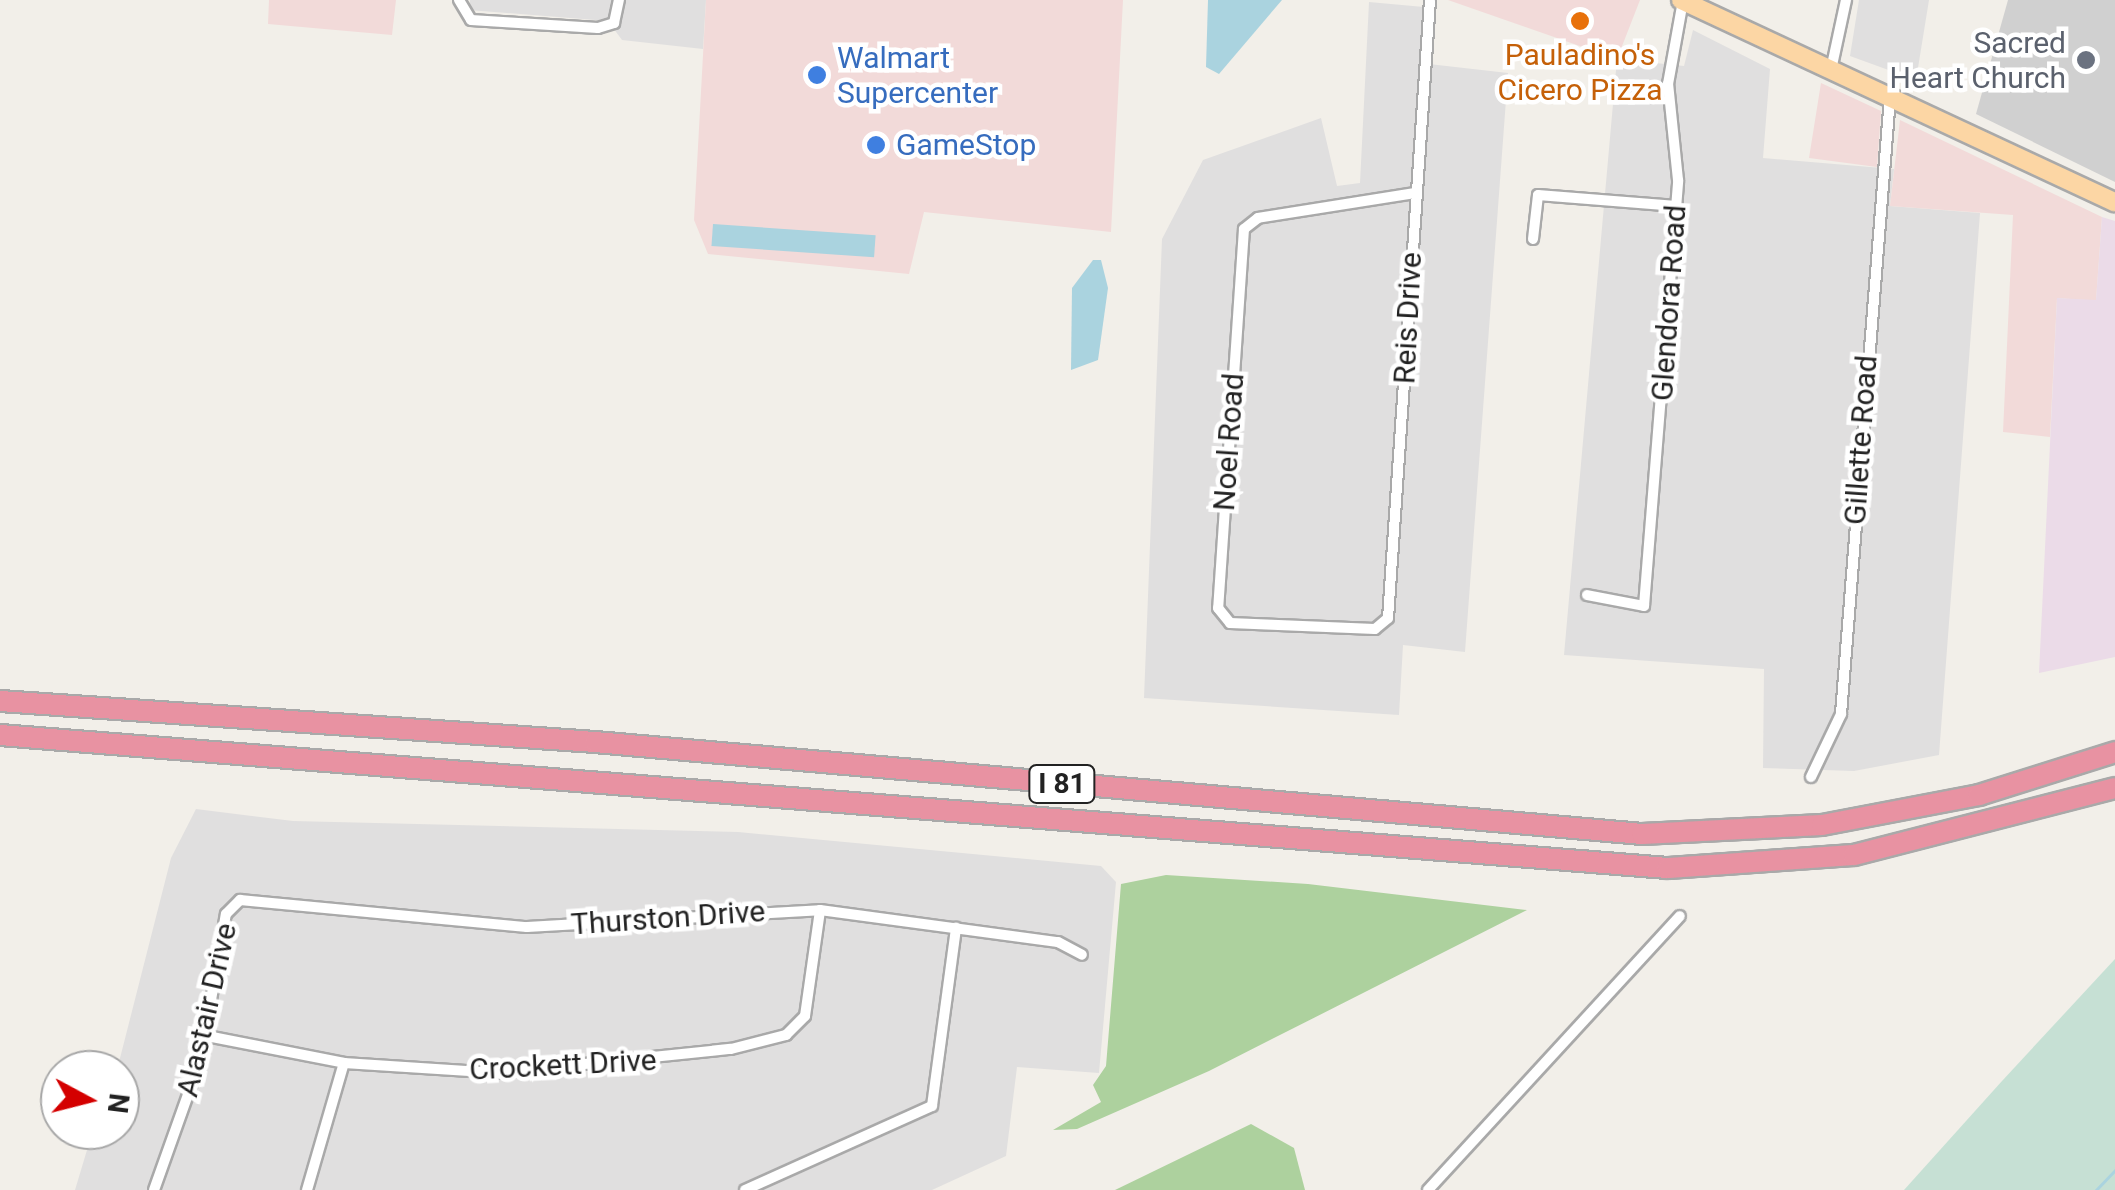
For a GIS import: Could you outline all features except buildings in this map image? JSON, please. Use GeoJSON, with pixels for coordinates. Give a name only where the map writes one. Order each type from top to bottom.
{"type":"FeatureCollection","features":[{"type":"Feature","properties":{"kind":"highway","name":"I 81"},"geometry":{"type":"LineString","coordinates":[[0,702],[595,742],[1642,834],[1822,825],[1980,795],[2115,752]]}},
{"type":"Feature","properties":{"kind":"highway","name":"I 81"},"geometry":{"type":"LineString","coordinates":[[0,735],[1668,868],[1854,854],[2115,788]]}},
{"type":"Feature","properties":{"kind":"main road"},"geometry":{"type":"LineString","coordinates":[[1682,0],[2115,202]]}},
{"type":"Feature","properties":{"kind":"street"},"geometry":{"type":"LineString","coordinates":[[459,0],[462,14],[608,27],[618,0]]}},
{"type":"Feature","properties":{"kind":"street","name":"Reis Drive"},"geometry":{"type":"LineString","coordinates":[[1244,625],[1376,630],[1390,612],[1430,0]]}},
{"type":"Feature","properties":{"kind":"street","name":"Glendora Road"},"geometry":{"type":"LineString","coordinates":[[1587,595],[1644,606],[1676,206],[1668,84],[1682,0]]}},
{"type":"Feature","properties":{"kind":"street"},"geometry":{"type":"LineString","coordinates":[[1831,70],[1846,0]]}},
{"type":"Feature","properties":{"kind":"street","name":"Gillette Road"},"geometry":{"type":"LineString","coordinates":[[1811,777],[1840,714],[1890,98]]}},
{"type":"Feature","properties":{"kind":"street","name":"Noel Road"},"geometry":{"type":"LineString","coordinates":[[1244,625],[1218,608],[1243,241],[1258,218],[1415,193]]}},
{"type":"Feature","properties":{"kind":"street"},"geometry":{"type":"LineString","coordinates":[[1533,238],[1538,195],[1676,206]]}},
{"type":"Feature","properties":{"kind":"street","name":"Thurston Drive"},"geometry":{"type":"LineString","coordinates":[[251,900],[497,926],[820,910],[1058,942],[1082,955]]}},
{"type":"Feature","properties":{"kind":"street","name":"Alastair Drive"},"geometry":{"type":"LineString","coordinates":[[154,1190],[207,1036],[226,914],[251,900]]}},
{"type":"Feature","properties":{"kind":"street","name":"Crockett Drive"},"geometry":{"type":"LineString","coordinates":[[207,1036],[344,1063],[556,1072],[776,1039],[805,1016],[820,910]]}},
{"type":"Feature","properties":{"kind":"street"},"geometry":{"type":"LineString","coordinates":[[1428,1190],[1680,916]]}},
{"type":"Feature","properties":{"kind":"street"},"geometry":{"type":"LineString","coordinates":[[746,1190],[932,1106],[956,928]]}},
{"type":"Feature","properties":{"kind":"street"},"geometry":{"type":"LineString","coordinates":[[307,1190],[344,1063]]}},
{"type":"Feature","properties":{"kind":"shaded area"},"geometry":{"type":"Polygon","coordinates":[[[269,0],[396,0],[392,35],[268,24],[269,0]]]}},
{"type":"Feature","properties":{"kind":"shaded area"},"geometry":{"type":"Polygon","coordinates":[[[470,0],[706,0],[703,49],[622,40],[608,21],[469,10],[470,0]]]}},
{"type":"Feature","properties":{"kind":"shaded area"},"geometry":{"type":"Polygon","coordinates":[[[706,0],[1123,0],[1111,232],[924,212],[909,274],[708,254],[694,220],[706,0]]]}},
{"type":"Feature","properties":{"kind":"shaded area"},"geometry":{"type":"Polygon","coordinates":[[[1448,0],[1640,0],[1617,59],[1448,0]]]}},
{"type":"Feature","properties":{"kind":"shaded area"},"geometry":{"type":"Polygon","coordinates":[[[1859,0],[1929,0],[1916,80],[1850,56],[1859,0]]]}},
{"type":"Feature","properties":{"kind":"shaded area"},"geometry":{"type":"Polygon","coordinates":[[[2008,0],[2115,0],[2115,182],[1976,114],[2008,0]]]}},
{"type":"Feature","properties":{"kind":"shaded area"},"geometry":{"type":"Polygon","coordinates":[[[1369,2],[1424,7],[1420,63],[1508,73],[1465,652],[1403,645],[1399,715],[1144,698],[1162,239],[1203,160],[1321,118],[1337,186],[1360,183],[1369,2]]]}},
{"type":"Feature","properties":{"kind":"shaded area"},"geometry":{"type":"Polygon","coordinates":[[[1693,30],[1770,69],[1763,158],[1894,169],[1890,206],[1980,213],[1939,755],[1854,771],[1763,768],[1764,669],[1564,655],[1617,59],[1684,66],[1693,30]]]}},
{"type":"Feature","properties":{"kind":"shaded area"},"geometry":{"type":"Polygon","coordinates":[[[1821,83],[1881,111],[1877,167],[1809,158],[1821,83]]]}},
{"type":"Feature","properties":{"kind":"shaded area"},"geometry":{"type":"Polygon","coordinates":[[[1900,120],[2102,217],[2096,301],[2057,298],[2050,437],[2003,432],[2013,215],[1890,206],[1900,120]]]}},
{"type":"Feature","properties":{"kind":"shaded area"},"geometry":{"type":"Polygon","coordinates":[[[2102,217],[2115,221],[2115,657],[2039,673],[2057,298],[2096,300],[2102,217]]]}},
{"type":"Feature","properties":{"kind":"shaded area"},"geometry":{"type":"Polygon","coordinates":[[[196,809],[293,821],[738,832],[1101,866],[1116,882],[1099,1073],[1017,1067],[1006,1156],[932,1190],[75,1190],[87,1150],[140,1150],[140,1050],[122,1050],[171,858],[196,809]]]}},
{"type":"Feature","properties":{"kind":"green space"},"geometry":{"type":"Polygon","coordinates":[[[1166,875],[1308,884],[1527,910],[1209,1071],[1077,1129],[1053,1130],[1101,1102],[1093,1085],[1106,1066],[1121,884],[1166,875]]]}},
{"type":"Feature","properties":{"kind":"green space"},"geometry":{"type":"Polygon","coordinates":[[[2115,959],[2115,1190],[1904,1190],[2002,1081],[2115,959]]]}},
{"type":"Feature","properties":{"kind":"green space"},"geometry":{"type":"Polygon","coordinates":[[[1251,1124],[1294,1148],[1305,1190],[1115,1190],[1251,1124]]]}},
{"type":"Feature","properties":{"kind":"water"},"geometry":{"type":"Polygon","coordinates":[[[1208,0],[1282,0],[1219,74],[1206,67],[1208,0]]]}},
{"type":"Feature","properties":{"kind":"water"},"geometry":{"type":"Polygon","coordinates":[[[713,224],[876,235],[874,257],[711,246],[713,224]]]}},
{"type":"Feature","properties":{"kind":"water"},"geometry":{"type":"Polygon","coordinates":[[[1093,260],[1101,260],[1108,288],[1098,360],[1071,370],[1072,288],[1093,260]]]}},
{"type":"Feature","properties":{"kind":"waterway"},"geometry":{"type":"LineString","coordinates":[[2096,1190],[2115,1170]]}},
{"type":"Feature","properties":{"kind":"place","name":"Pauladino's Cicero Pizza"},"geometry":{"type":"Point","coordinates":[1580,21]}},
{"type":"Feature","properties":{"kind":"place","name":"Sacred Heart Church"},"geometry":{"type":"Point","coordinates":[2086,60]}},
{"type":"Feature","properties":{"kind":"place","name":"Walmart Supercenter"},"geometry":{"type":"Point","coordinates":[817,75]}},
{"type":"Feature","properties":{"kind":"place","name":"GameStop"},"geometry":{"type":"Point","coordinates":[876,145]}}]}
